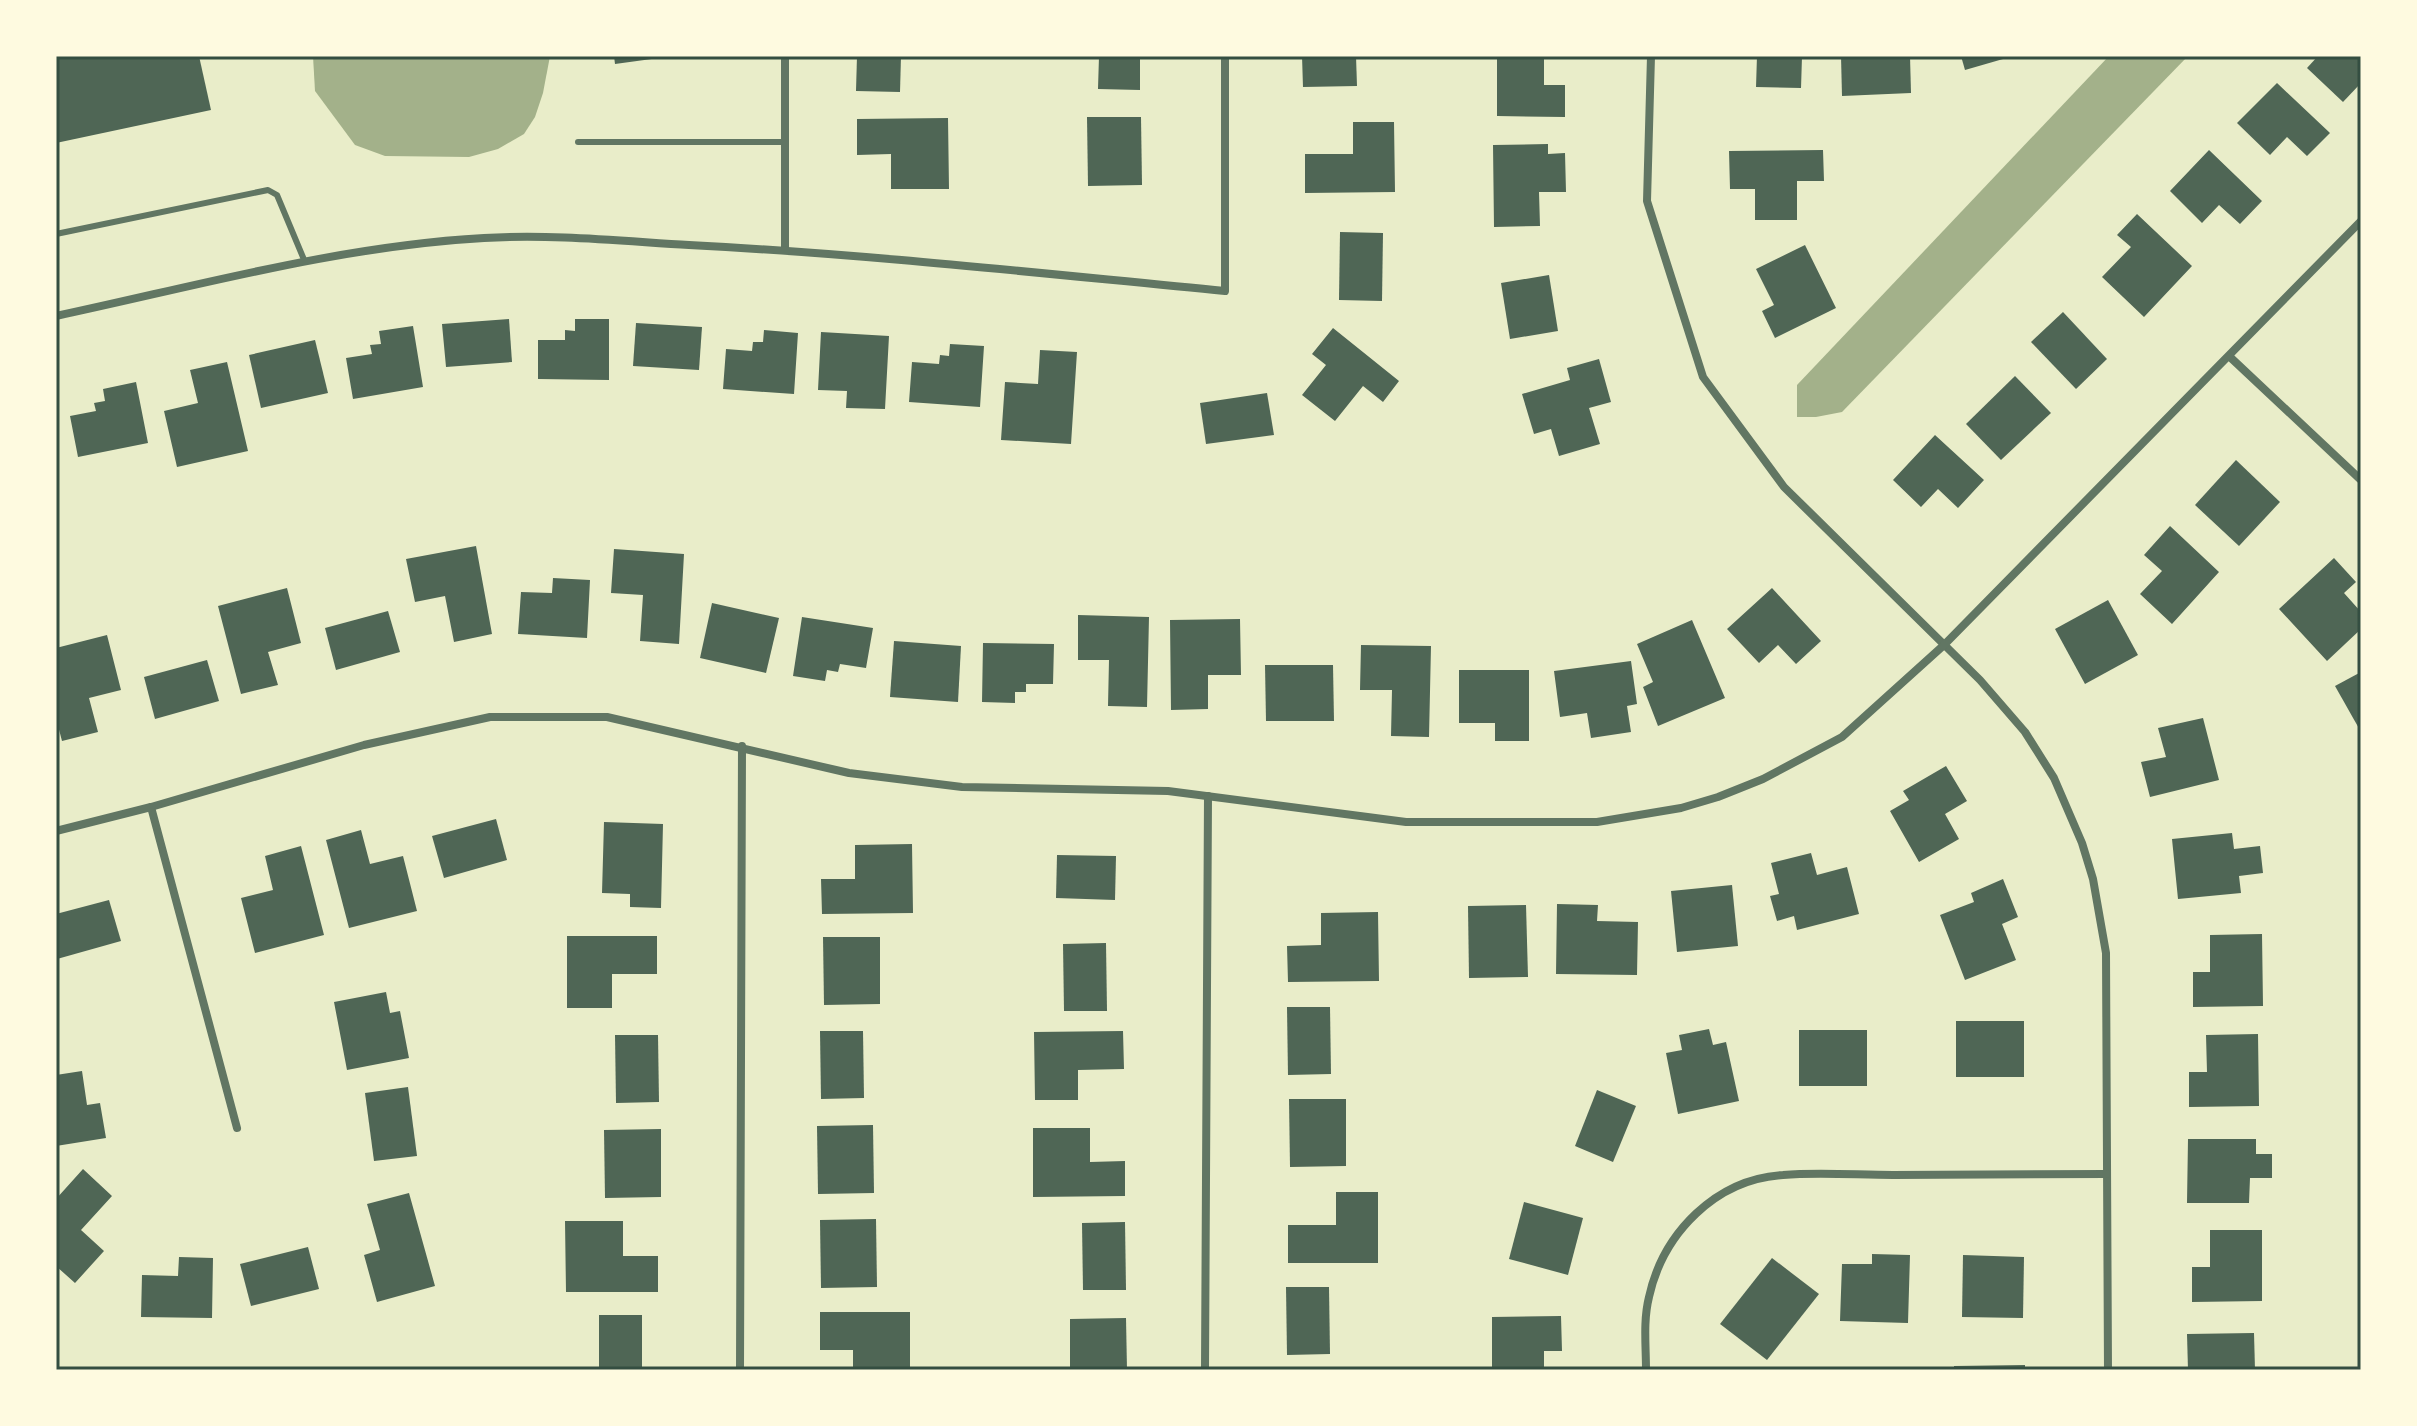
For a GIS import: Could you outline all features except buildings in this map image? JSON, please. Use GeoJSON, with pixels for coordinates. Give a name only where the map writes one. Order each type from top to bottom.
{"type":"FeatureCollection","features":[{"type":"Feature","properties":{"kind":"street"},"geometry":{"type":"LineString","coordinates":[[785,56],[785,250]]}},
{"type":"Feature","properties":{"kind":"street"},"geometry":{"type":"LineString","coordinates":[[56,316],[305,262],[386,248],[484,238],[539,237],[785,250],[1225,291],[1225,56]]}},
{"type":"Feature","properties":{"kind":"street"},"geometry":{"type":"LineString","coordinates":[[1651,56],[1647,201],[1703,377],[1784,487],[1980,680],[2025,732],[2070,813],[2093,879],[2106,953],[2108,1370]]}},
{"type":"Feature","properties":{"kind":"street"},"geometry":{"type":"LineString","coordinates":[[56,831],[151,807],[364,745],[490,717],[607,717],[849,773],[962,787],[1168,791],[1358,817],[1447,823],[1597,822],[1638,816],[1718,797],[1763,779],[1842,737],[1944,645],[2361,221]]}},
{"type":"Feature","properties":{"kind":"street"},"geometry":{"type":"LineString","coordinates":[[2230,357],[2361,480]]}},
{"type":"Feature","properties":{"kind":"street"},"geometry":{"type":"LineString","coordinates":[[740,1370],[742,746]]}},
{"type":"Feature","properties":{"kind":"street"},"geometry":{"type":"LineString","coordinates":[[1205,1370],[1208,796]]}},
{"type":"Feature","properties":{"kind":"street"},"geometry":{"type":"LineString","coordinates":[[151,807],[237,1128]]}},
{"type":"Feature","properties":{"kind":"street"},"geometry":{"type":"LineString","coordinates":[[1646,1370],[1645,1322],[1648,1298],[1658,1268],[1669,1246],[1699,1209],[1726,1191],[1781,1175],[2106,1174]]}},
{"type":"Feature","properties":{"kind":"lane"},"geometry":{"type":"LineString","coordinates":[[578,142],[785,142]]}},
{"type":"Feature","properties":{"kind":"lane"},"geometry":{"type":"LineString","coordinates":[[56,234],[268,190],[277,195],[305,262]]}},
{"type":"Feature","properties":{"kind":"shaded area"},"geometry":{"type":"Polygon","coordinates":[[[313,56],[550,56],[535,117],[524,134],[498,149],[469,157],[385,156],[355,145],[315,91],[313,56]]]}},
{"type":"Feature","properties":{"kind":"shaded area"},"geometry":{"type":"Polygon","coordinates":[[[2109,56],[2188,56],[1842,412],[1797,417],[1797,385],[2109,56]]]}}]}
